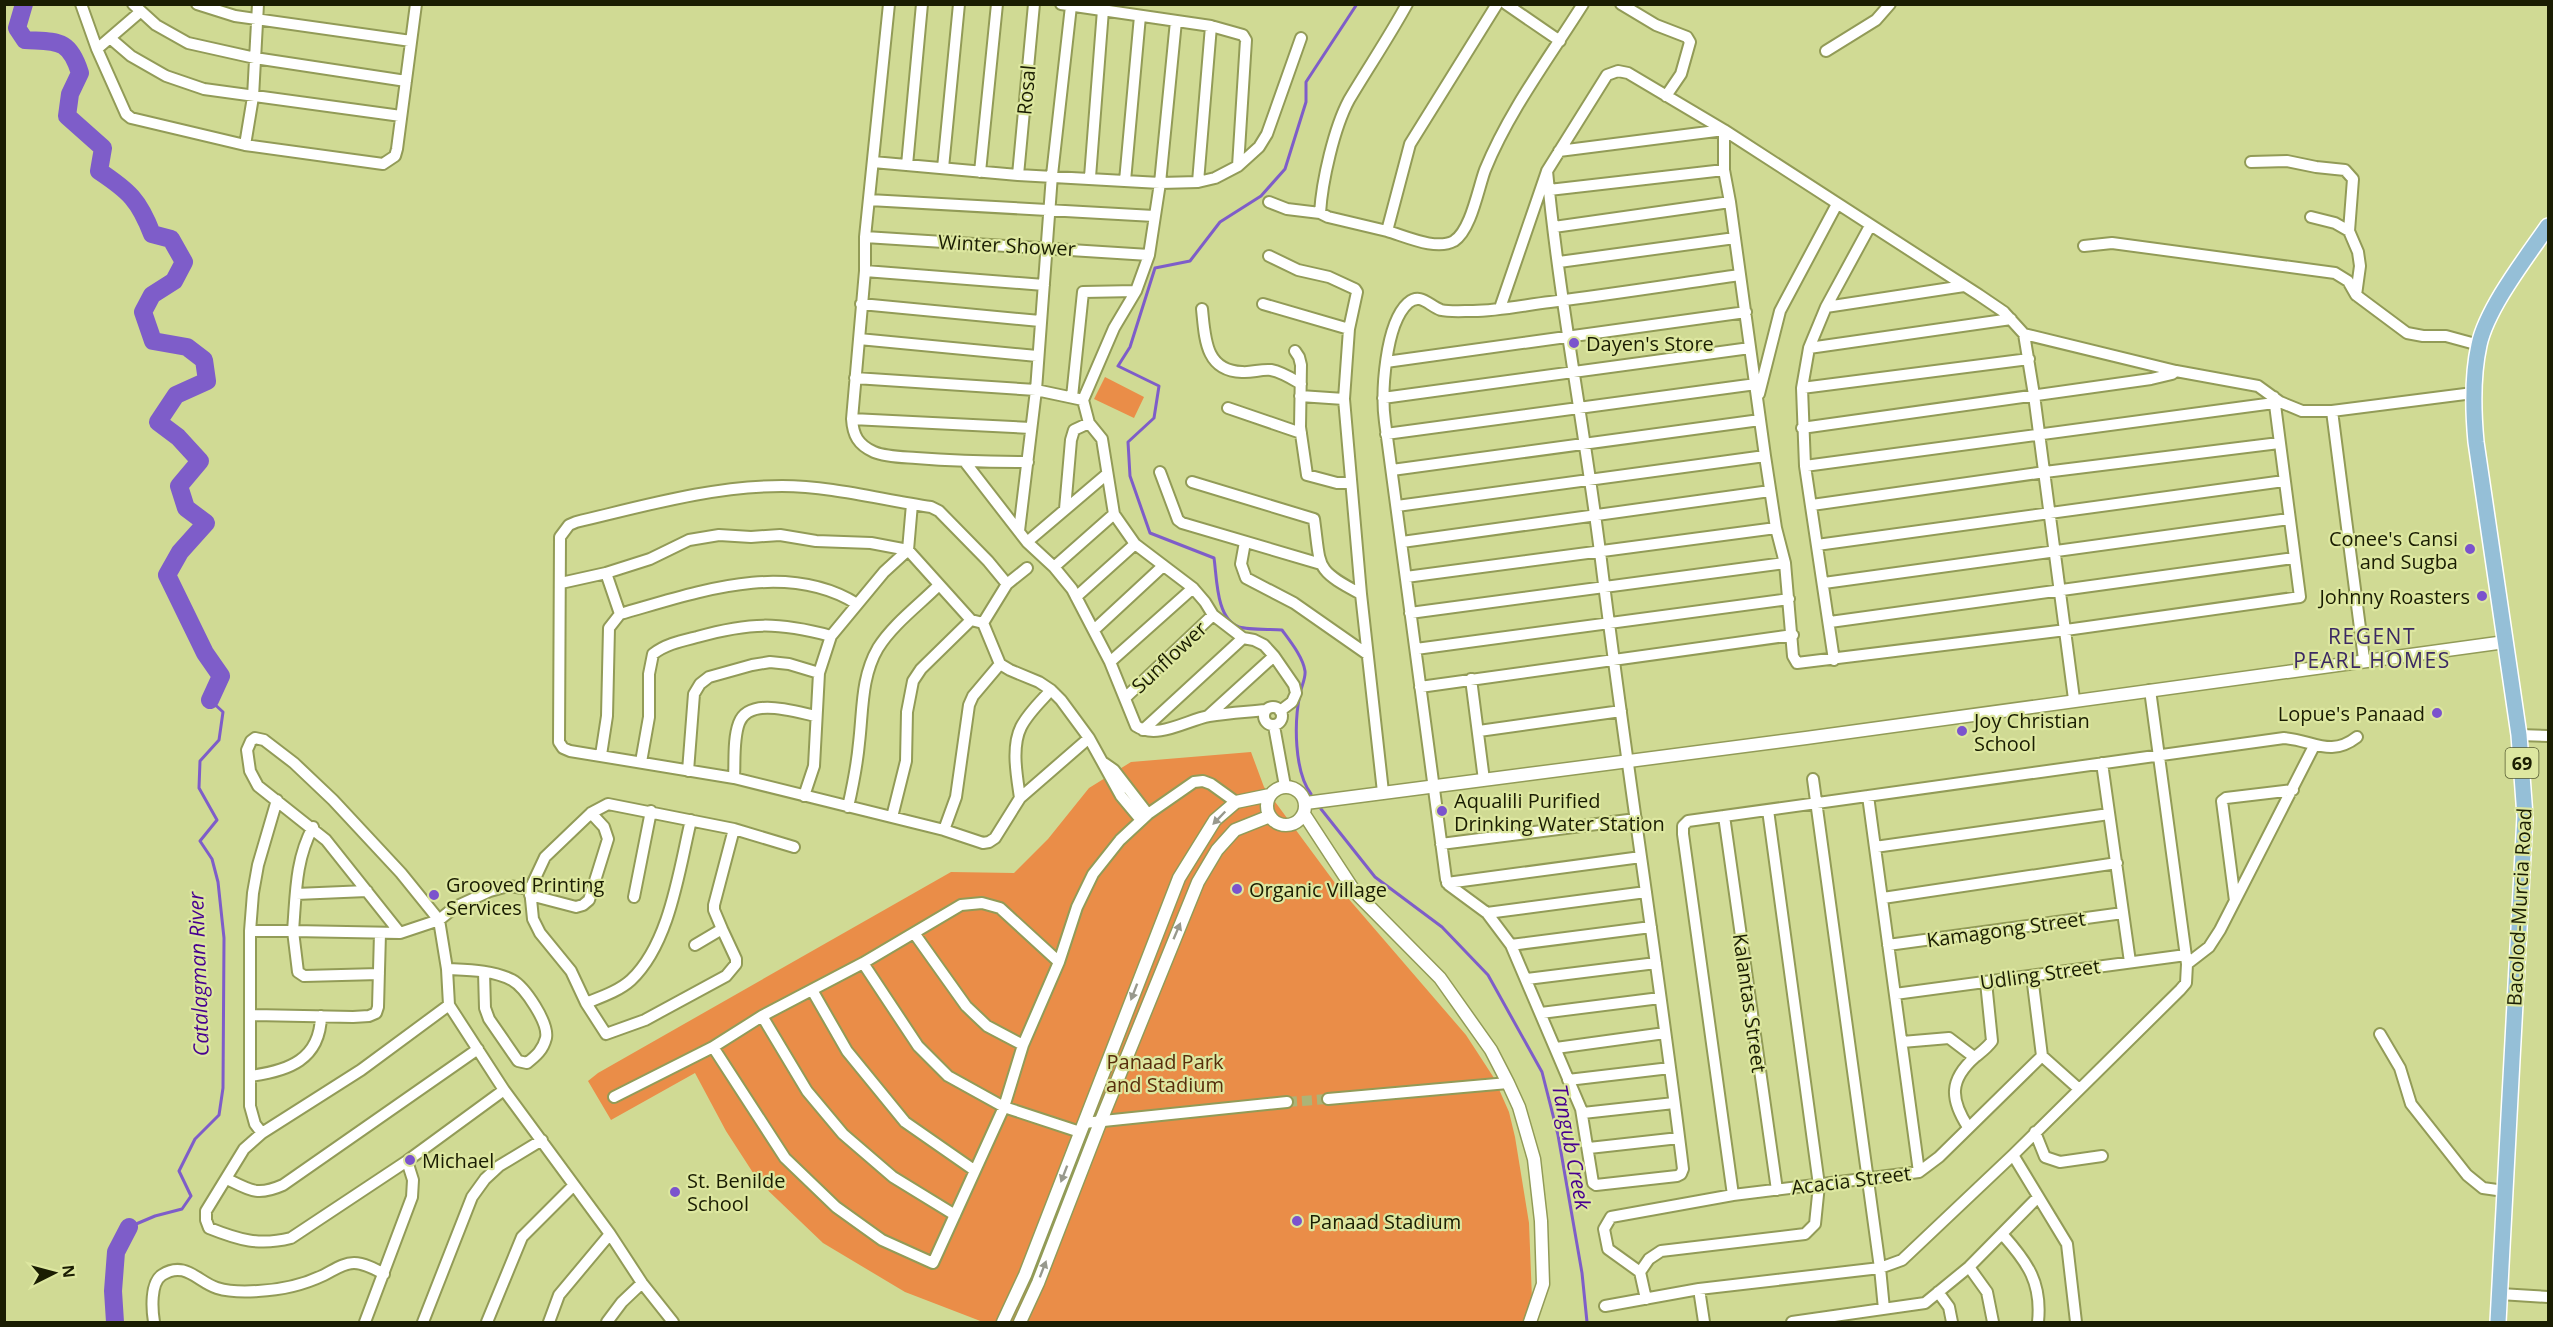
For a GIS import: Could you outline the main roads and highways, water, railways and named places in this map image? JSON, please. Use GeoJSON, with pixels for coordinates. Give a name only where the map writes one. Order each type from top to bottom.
{"type":"FeatureCollection","features":[{"type":"Feature","properties":{"kind":"main road","name":"Bacolod-Murcia Road"},"geometry":{"type":"LineString","coordinates":[[2499,1322],[2525,816],[2519,735],[2476,442],[2473,393],[2479,345],[2485,328],[2505,292],[2548,226]]}},
{"type":"Feature","properties":{"kind":"waterway","name":"Catalagman River"},"geometry":{"type":"LineString","coordinates":[[24,4],[17,28],[25,40],[60,44],[71,53],[76,62],[80,73],[70,94],[67,116],[103,148],[99,171],[132,197],[152,234],[171,239],[184,262],[174,281],[152,295],[143,312],[153,341],[187,347],[204,360],[207,381],[176,395],[158,422],[178,437],[200,461],[179,486],[186,508],[206,523],[180,552],[167,575],[205,653],[221,676],[210,700]]}},
{"type":"Feature","properties":{"kind":"waterway","name":"Tangub Creek"},"geometry":{"type":"LineString","coordinates":[[1311,794],[1301,773],[1296,732],[1298,705],[1305,674],[1302,660],[1282,630],[1243,628],[1231,623],[1219,597],[1214,558],[1150,533],[1130,476],[1128,442],[1154,418],[1159,386],[1118,366],[1130,347],[1155,268],[1190,261],[1220,222],[1261,196],[1285,169],[1306,102],[1306,82],[1357,4]]}},
{"type":"Feature","properties":{"kind":"waterway","name":"Catalagman River"},"geometry":{"type":"LineString","coordinates":[[129,1227],[155,1216],[182,1209],[191,1196],[179,1171],[195,1139],[219,1115],[223,1088],[224,938],[218,882],[212,859],[200,841],[217,820],[199,788],[200,761],[219,740],[223,712],[210,700]]}},
{"type":"Feature","properties":{"kind":"waterway","name":"Tangub Creek"},"geometry":{"type":"LineString","coordinates":[[1321,809],[1375,877],[1442,927],[1488,975],[1542,1072],[1558,1135],[1582,1273],[1587,1322]]}},
{"type":"Feature","properties":{"kind":"waterway"},"geometry":{"type":"LineString","coordinates":[[115,1322],[113,1291],[116,1252],[129,1227]]}},
{"type":"Feature","properties":{"kind":"tunnel"},"geometry":{"type":"LineString","coordinates":[[1287,1102],[1328,1099]]}},
{"type":"Feature","properties":{"kind":"place","name":"Dayen's Store"},"geometry":{"type":"Point","coordinates":[1574,343]}},
{"type":"Feature","properties":{"kind":"place","name":"Conee's Cansi and Sugba"},"geometry":{"type":"Point","coordinates":[2470,549]}},
{"type":"Feature","properties":{"kind":"place","name":"Johnny Roasters"},"geometry":{"type":"Point","coordinates":[2482,596]}},
{"type":"Feature","properties":{"kind":"place","name":"Lopue's Panaad"},"geometry":{"type":"Point","coordinates":[2437,713]}},
{"type":"Feature","properties":{"kind":"place","name":"Joy Christian School"},"geometry":{"type":"Point","coordinates":[1962,731]}},
{"type":"Feature","properties":{"kind":"place","name":"Aqualili Purified Drinking Water Station"},"geometry":{"type":"Point","coordinates":[1442,811]}},
{"type":"Feature","properties":{"kind":"place","name":"Organic Village"},"geometry":{"type":"Point","coordinates":[1237,889]}},
{"type":"Feature","properties":{"kind":"place","name":"Grooved Printing Services"},"geometry":{"type":"Point","coordinates":[434,895]}},
{"type":"Feature","properties":{"kind":"place","name":"Michael"},"geometry":{"type":"Point","coordinates":[410,1160]}},
{"type":"Feature","properties":{"kind":"place","name":"St. Benilde School"},"geometry":{"type":"Point","coordinates":[675,1192]}},
{"type":"Feature","properties":{"kind":"place","name":"Panaad Stadium"},"geometry":{"type":"Point","coordinates":[1297,1221]}},
{"type":"Feature","properties":{"kind":"district","name":"REGENT PEARL HOMES"},"geometry":{"type":"Point","coordinates":[2372,648]}},
{"type":"Feature","properties":{"kind":"park label","name":"Panaad Park and Stadium"},"geometry":{"type":"Point","coordinates":[1165,1072]}}]}
